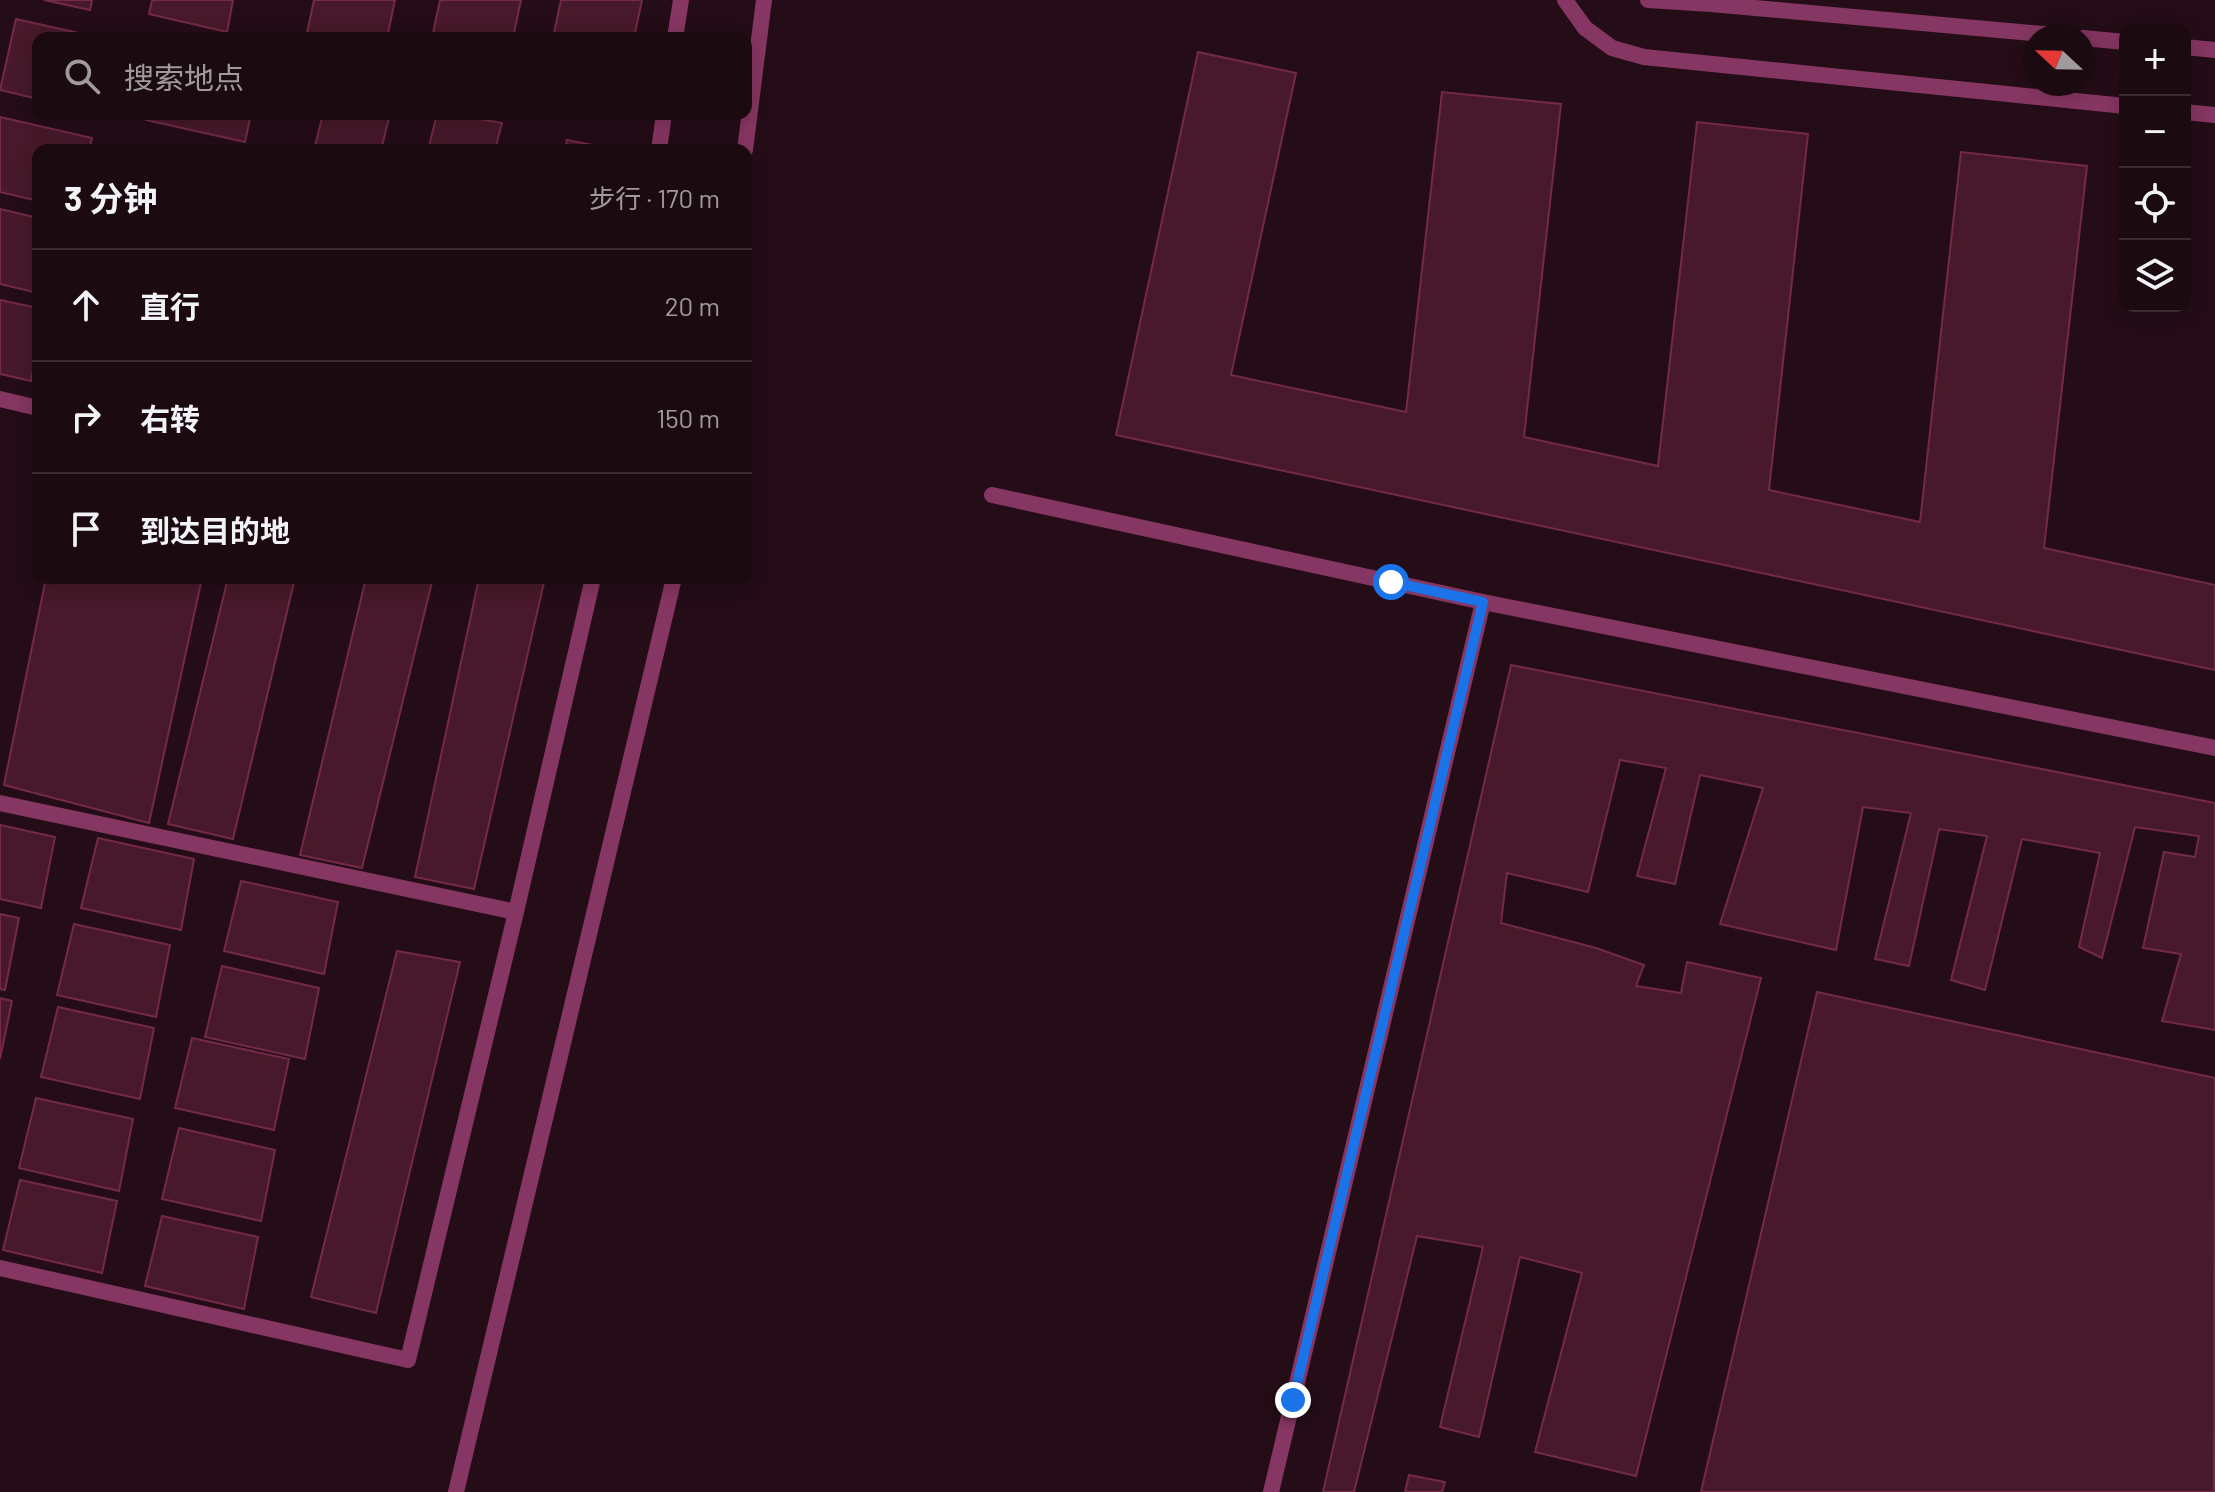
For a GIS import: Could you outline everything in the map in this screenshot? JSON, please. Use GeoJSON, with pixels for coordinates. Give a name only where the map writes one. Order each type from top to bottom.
{"type":"FeatureCollection","features":[{"type":"Feature","properties":{"kind":"street"},"geometry":{"type":"LineString","coordinates":[[676,32],[681,0]]}},
{"type":"Feature","properties":{"kind":"street"},"geometry":{"type":"LineString","coordinates":[[752,95],[764,0]]}},
{"type":"Feature","properties":{"kind":"street"},"geometry":{"type":"LineString","coordinates":[[1565,0],[1585,28],[1612,48],[1644,57],[2119,105]]}},
{"type":"Feature","properties":{"kind":"street"},"geometry":{"type":"LineString","coordinates":[[1648,0],[2023,32]]}},
{"type":"Feature","properties":{"kind":"street"},"geometry":{"type":"LineString","coordinates":[[2095,39],[2119,41]]}},
{"type":"Feature","properties":{"kind":"street"},"geometry":{"type":"LineString","coordinates":[[2191,48],[2215,50]]}},
{"type":"Feature","properties":{"kind":"street"},"geometry":{"type":"LineString","coordinates":[[2191,112],[2215,115]]}},
{"type":"Feature","properties":{"kind":"street"},"geometry":{"type":"LineString","coordinates":[[660,144],[663,120]]}},
{"type":"Feature","properties":{"kind":"street"},"geometry":{"type":"LineString","coordinates":[[746,144],[749,120]]}},
{"type":"Feature","properties":{"kind":"street"},"geometry":{"type":"LineString","coordinates":[[0,399],[32,407]]}},
{"type":"Feature","properties":{"kind":"street"},"geometry":{"type":"LineString","coordinates":[[992,495],[1483,602],[2215,748]]}},
{"type":"Feature","properties":{"kind":"street"},"geometry":{"type":"LineString","coordinates":[[0,1268],[408,1360],[592,584]]}},
{"type":"Feature","properties":{"kind":"street"},"geometry":{"type":"LineString","coordinates":[[456,1492],[673,584]]}},
{"type":"Feature","properties":{"kind":"street"},"geometry":{"type":"LineString","coordinates":[[1271,1492],[1483,602]]}},
{"type":"Feature","properties":{"kind":"street"},"geometry":{"type":"LineString","coordinates":[[0,803],[516,912]]}},
{"type":"Feature","properties":{"kind":"building"},"geometry":{"type":"Polygon","coordinates":[[[44,0],[92,0],[90,10],[44,0]]]}},
{"type":"Feature","properties":{"kind":"building"},"geometry":{"type":"Polygon","coordinates":[[[152,0],[233,0],[227,32],[149,14],[152,0]]]}},
{"type":"Feature","properties":{"kind":"building"},"geometry":{"type":"Polygon","coordinates":[[[314,0],[395,0],[388,32],[307,32],[314,0]]]}},
{"type":"Feature","properties":{"kind":"building"},"geometry":{"type":"Polygon","coordinates":[[[440,0],[521,0],[514,32],[433,32],[440,0]]]}},
{"type":"Feature","properties":{"kind":"building"},"geometry":{"type":"Polygon","coordinates":[[[561,0],[642,0],[635,32],[554,32],[561,0]]]}},
{"type":"Feature","properties":{"kind":"building"},"geometry":{"type":"Polygon","coordinates":[[[16,19],[74,32],[32,32],[32,98],[0,90],[16,19]]]}},
{"type":"Feature","properties":{"kind":"building"},"geometry":{"type":"Polygon","coordinates":[[[1198,52],[1296,73],[1231,375],[1406,412],[1442,92],[1561,104],[1524,437],[1658,466],[1697,122],[1808,134],[1769,490],[1920,522],[1961,152],[2087,166],[2044,548],[2215,585],[2215,670],[1116,435],[1198,52]]]}},
{"type":"Feature","properties":{"kind":"building"},"geometry":{"type":"Polygon","coordinates":[[[0,117],[92,138],[90,144],[32,144],[32,200],[0,192],[0,117]]]}},
{"type":"Feature","properties":{"kind":"building"},"geometry":{"type":"Polygon","coordinates":[[[146,120],[250,120],[245,142],[146,120]]]}},
{"type":"Feature","properties":{"kind":"building"},"geometry":{"type":"Polygon","coordinates":[[[322,120],[388,120],[382,144],[316,144],[322,120]]]}},
{"type":"Feature","properties":{"kind":"building"},"geometry":{"type":"Polygon","coordinates":[[[436,120],[502,123],[497,144],[430,144],[436,120]]]}},
{"type":"Feature","properties":{"kind":"building"},"geometry":{"type":"Polygon","coordinates":[[[567,140],[587,144],[566,144],[567,140]]]}},
{"type":"Feature","properties":{"kind":"building"},"geometry":{"type":"Polygon","coordinates":[[[0,209],[32,217],[32,292],[0,284],[0,209]]]}},
{"type":"Feature","properties":{"kind":"building"},"geometry":{"type":"Polygon","coordinates":[[[0,300],[32,307],[31,381],[0,374],[0,300]]]}},
{"type":"Feature","properties":{"kind":"building"},"geometry":{"type":"Polygon","coordinates":[[[45,584],[201,584],[149,823],[4,785],[45,584]]]}},
{"type":"Feature","properties":{"kind":"building"},"geometry":{"type":"Polygon","coordinates":[[[227,584],[294,584],[233,839],[168,824],[227,584]]]}},
{"type":"Feature","properties":{"kind":"building"},"geometry":{"type":"Polygon","coordinates":[[[365,584],[432,584],[362,868],[300,855],[365,584]]]}},
{"type":"Feature","properties":{"kind":"building"},"geometry":{"type":"Polygon","coordinates":[[[478,584],[544,584],[474,889],[415,877],[478,584]]]}},
{"type":"Feature","properties":{"kind":"building"},"geometry":{"type":"Polygon","coordinates":[[[1511,665],[2215,803],[2215,1030],[2162,1021],[2181,954],[2143,948],[2164,852],[2195,857],[2199,836],[2135,827],[2102,958],[2079,947],[2100,853],[2022,839],[1985,990],[1951,980],[1987,836],[1939,829],[1909,966],[1875,959],[1911,813],[1863,807],[1836,950],[1720,924],[1763,788],[1700,775],[1675,884],[1637,876],[1666,768],[1620,760],[1588,892],[1507,873],[1501,923],[1596,948],[1644,965],[1636,986],[1681,993],[1687,962],[1761,978],[1636,1476],[1535,1452],[1582,1273],[1520,1257],[1479,1437],[1440,1427],[1483,1247],[1417,1236],[1354,1492],[1323,1492],[1511,665]]]}},
{"type":"Feature","properties":{"kind":"building"},"geometry":{"type":"Polygon","coordinates":[[[0,825],[55,837],[41,908],[0,899],[0,825]]]}},
{"type":"Feature","properties":{"kind":"building"},"geometry":{"type":"Polygon","coordinates":[[[98,838],[194,859],[181,930],[81,908],[98,838]]]}},
{"type":"Feature","properties":{"kind":"building"},"geometry":{"type":"Polygon","coordinates":[[[241,881],[338,902],[324,974],[224,951],[241,881]]]}},
{"type":"Feature","properties":{"kind":"building"},"geometry":{"type":"Polygon","coordinates":[[[0,914],[19,918],[5,990],[0,989],[0,914]]]}},
{"type":"Feature","properties":{"kind":"building"},"geometry":{"type":"Polygon","coordinates":[[[74,924],[170,945],[156,1017],[57,995],[74,924]]]}},
{"type":"Feature","properties":{"kind":"building"},"geometry":{"type":"Polygon","coordinates":[[[397,951],[460,962],[376,1313],[311,1297],[397,951]]]}},
{"type":"Feature","properties":{"kind":"building"},"geometry":{"type":"Polygon","coordinates":[[[222,966],[319,988],[305,1059],[205,1037],[222,966]]]}},
{"type":"Feature","properties":{"kind":"building"},"geometry":{"type":"Polygon","coordinates":[[[1817,992],[2215,1078],[2214,1492],[1701,1492],[1817,992]]]}},
{"type":"Feature","properties":{"kind":"building"},"geometry":{"type":"Polygon","coordinates":[[[0,998],[12,1001],[0,1059],[0,998]]]}},
{"type":"Feature","properties":{"kind":"building"},"geometry":{"type":"Polygon","coordinates":[[[58,1007],[154,1028],[140,1099],[41,1077],[58,1007]]]}},
{"type":"Feature","properties":{"kind":"building"},"geometry":{"type":"Polygon","coordinates":[[[192,1038],[289,1059],[274,1130],[175,1108],[192,1038]]]}},
{"type":"Feature","properties":{"kind":"building"},"geometry":{"type":"Polygon","coordinates":[[[36,1098],[133,1119],[119,1191],[19,1168],[36,1098]]]}},
{"type":"Feature","properties":{"kind":"building"},"geometry":{"type":"Polygon","coordinates":[[[179,1128],[275,1150],[261,1221],[162,1199],[179,1128]]]}},
{"type":"Feature","properties":{"kind":"building"},"geometry":{"type":"Polygon","coordinates":[[[20,1180],[117,1201],[102,1273],[3,1250],[20,1180]]]}},
{"type":"Feature","properties":{"kind":"building"},"geometry":{"type":"Polygon","coordinates":[[[162,1216],[258,1237],[244,1309],[145,1286],[162,1216]]]}},
{"type":"Feature","properties":{"kind":"building"},"geometry":{"type":"Polygon","coordinates":[[[1409,1475],[1445,1482],[1442,1492],[1405,1492],[1409,1475]]]}},
{"type":"Feature","properties":{"kind":"route"},"geometry":{"type":"LineString","coordinates":[[1293,1400],[1483,602],[1391,582]]}}]}
